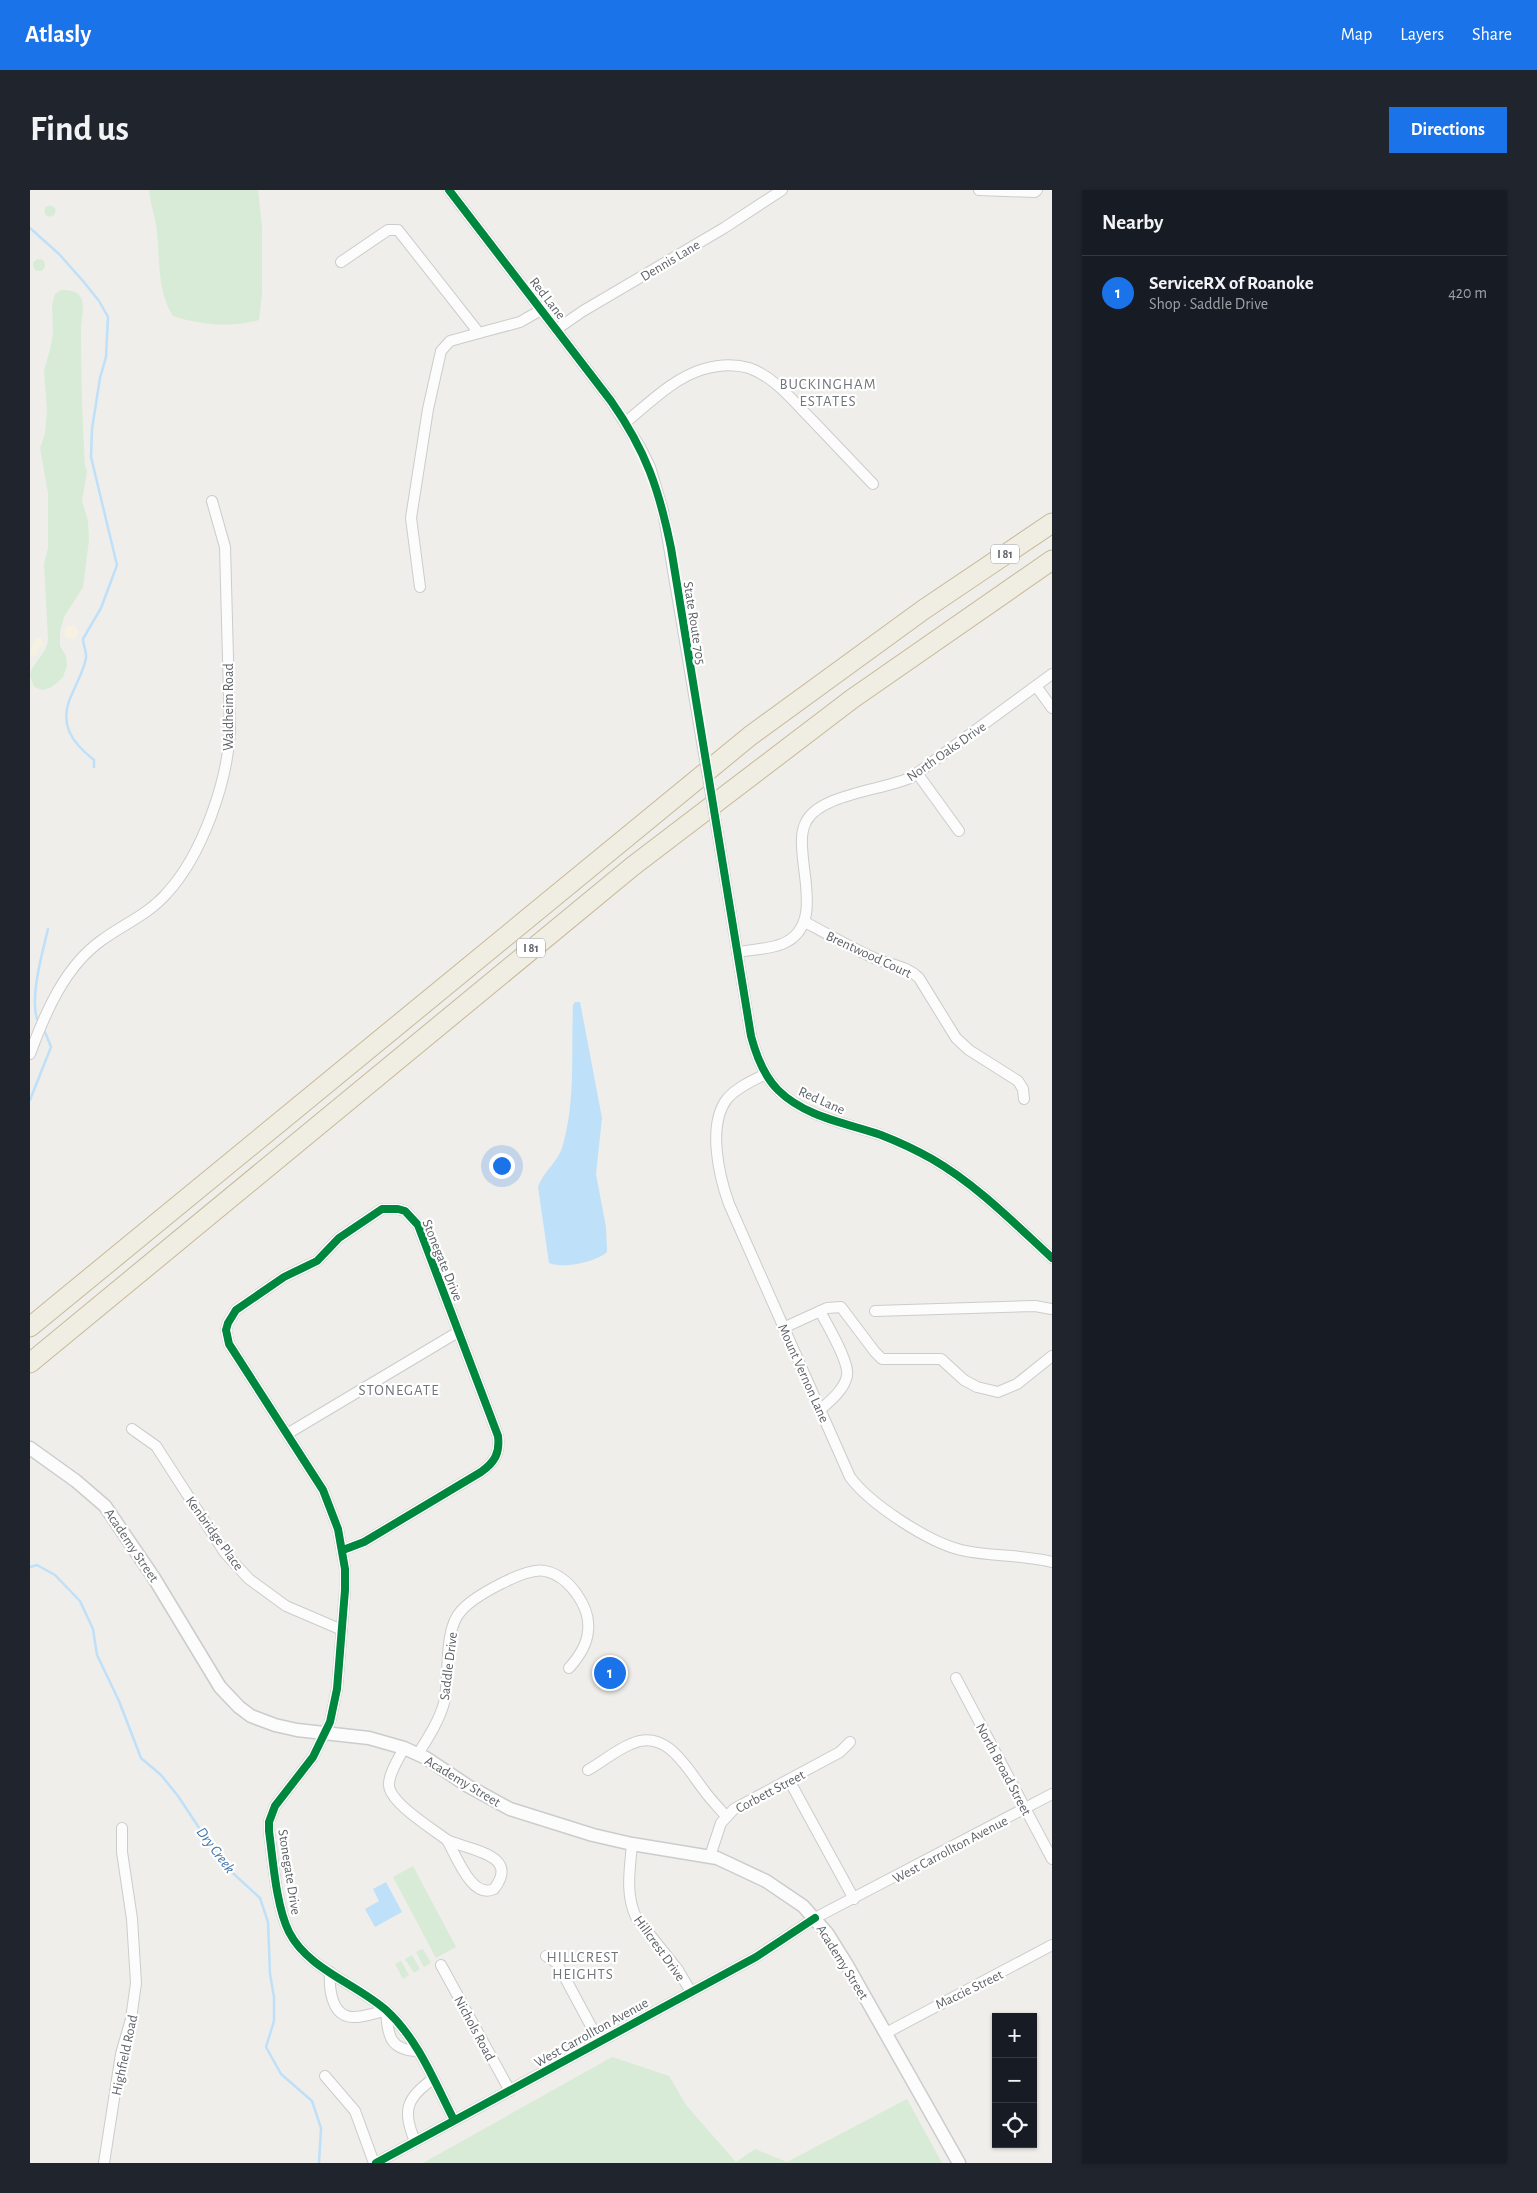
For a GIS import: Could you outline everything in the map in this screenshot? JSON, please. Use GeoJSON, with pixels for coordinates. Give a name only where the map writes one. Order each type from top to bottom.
{"type":"FeatureCollection","features":[{"type":"Feature","properties":{"kind":"highway","name":"I 81"},"geometry":{"type":"LineString","coordinates":[[30,1327],[750,736],[916,614],[1052,523]]}},
{"type":"Feature","properties":{"kind":"highway","name":"I 81"},"geometry":{"type":"LineString","coordinates":[[30,1363],[632,866],[852,700],[1052,560]]}},
{"type":"Feature","properties":{"kind":"street","name":"Red Lane"},"geometry":{"type":"LineString","coordinates":[[449,190],[626,422]]}},
{"type":"Feature","properties":{"kind":"street","name":"Dennis Lane"},"geometry":{"type":"LineString","coordinates":[[556,329],[583,311],[724,228],[782,190]]}},
{"type":"Feature","properties":{"kind":"street"},"geometry":{"type":"LineString","coordinates":[[979,190],[1035,192],[1037,190]]}},
{"type":"Feature","properties":{"kind":"street"},"geometry":{"type":"LineString","coordinates":[[341,262],[388,230],[398,230],[479,334]]}},
{"type":"Feature","properties":{"kind":"street"},"geometry":{"type":"LineString","coordinates":[[420,587],[411,518],[428,409],[442,351],[450,341],[520,322],[541,310]]}},
{"type":"Feature","properties":{"kind":"street"},"geometry":{"type":"LineString","coordinates":[[626,422],[656,398],[694,372],[705,368],[729,365],[749,368],[770,380],[786,394],[873,484]]}},
{"type":"Feature","properties":{"kind":"street","name":"State Route 705"},"geometry":{"type":"LineString","coordinates":[[626,422],[650,467],[663,511],[718,835]]}},
{"type":"Feature","properties":{"kind":"street","name":"Waldheim Road"},"geometry":{"type":"LineString","coordinates":[[30,1054],[49,1008],[74,967],[102,940],[150,909],[168,893],[195,851],[219,792],[228,755],[230,732],[225,547],[212,501]]}},
{"type":"Feature","properties":{"kind":"street","name":"North Oaks Drive"},"geometry":{"type":"LineString","coordinates":[[805,922],[808,908],[802,840],[806,821],[815,811],[830,801],[898,784],[918,773],[1052,674]]}},
{"type":"Feature","properties":{"kind":"street"},"geometry":{"type":"LineString","coordinates":[[1036,686],[1052,708]]}},
{"type":"Feature","properties":{"kind":"street"},"geometry":{"type":"LineString","coordinates":[[918,773],[959,830]]}},
{"type":"Feature","properties":{"kind":"street","name":"Red Lane"},"geometry":{"type":"LineString","coordinates":[[718,835],[751,1036],[759,1060],[766,1074],[778,1090],[801,1107],[829,1119],[903,1144],[947,1168],[998,1208],[1052,1258]]}},
{"type":"Feature","properties":{"kind":"street"},"geometry":{"type":"LineString","coordinates":[[737,952],[782,944],[795,935],[805,922]]}},
{"type":"Feature","properties":{"kind":"street","name":"Brentwood Court"},"geometry":{"type":"LineString","coordinates":[[805,922],[876,959],[902,966],[912,972],[919,978],[956,1038],[969,1050],[1018,1082],[1023,1089],[1024,1099]]}},
{"type":"Feature","properties":{"kind":"street","name":"Mount Vernon Lane"},"geometry":{"type":"LineString","coordinates":[[766,1074],[745,1085],[727,1099],[718,1118],[717,1148],[721,1177],[729,1204],[850,1476],[866,1494],[884,1508],[935,1539],[961,1550],[1018,1555],[1052,1562]]}},
{"type":"Feature","properties":{"kind":"street","name":"Stonegate Drive"},"geometry":{"type":"LineString","coordinates":[[343,1550],[364,1542],[481,1472],[495,1460],[500,1446],[498,1436],[415,1221],[398,1208],[382,1209],[339,1238],[317,1262],[284,1277],[236,1310],[226,1330],[229,1344],[323,1490],[332,1510],[343,1550],[345,1590],[334,1707],[326,1733],[313,1757],[275,1806],[269,1822],[284,1922],[295,1942],[311,1958],[352,1985],[386,2011],[406,2032],[454,2120]]}},
{"type":"Feature","properties":{"kind":"street"},"geometry":{"type":"LineString","coordinates":[[783,1328],[834,1306],[844,1308],[875,1352],[882,1358],[941,1359],[964,1380],[991,1392],[1006,1390],[1052,1356]]}},
{"type":"Feature","properties":{"kind":"street"},"geometry":{"type":"LineString","coordinates":[[875,1311],[1034,1306],[1052,1309]]}},
{"type":"Feature","properties":{"kind":"street"},"geometry":{"type":"LineString","coordinates":[[820,1311],[845,1364],[847,1375],[835,1397],[820,1410]]}},
{"type":"Feature","properties":{"kind":"street"},"geometry":{"type":"LineString","coordinates":[[287,1434],[458,1332]]}},
{"type":"Feature","properties":{"kind":"street","name":"Kenbridge Place"},"geometry":{"type":"LineString","coordinates":[[132,1429],[156,1446],[225,1553],[249,1579],[286,1606],[342,1630]]}},
{"type":"Feature","properties":{"kind":"street","name":"Academy Street"},"geometry":{"type":"LineString","coordinates":[[30,1448],[76,1480],[105,1506],[154,1578],[220,1687],[239,1707],[261,1720],[297,1730],[369,1738],[404,1748],[418,1754],[483,1795],[510,1809],[593,1835],[632,1844],[710,1856],[734,1864],[766,1881],[796,1901],[816,1918],[847,1965],[959,2163]]}},
{"type":"Feature","properties":{"kind":"street","name":"Saddle Drive"},"geometry":{"type":"LineString","coordinates":[[418,1754],[443,1706],[450,1640],[456,1618],[468,1604],[517,1575],[535,1570],[554,1574],[565,1580],[581,1602],[587,1616],[588,1633],[580,1653],[569,1668]]}},
{"type":"Feature","properties":{"kind":"street","name":"North Broad Street"},"geometry":{"type":"LineString","coordinates":[[956,1678],[1052,1859]]}},
{"type":"Feature","properties":{"kind":"street"},"geometry":{"type":"LineString","coordinates":[[588,1770],[631,1744],[645,1741],[663,1744],[678,1756],[726,1816]]}},
{"type":"Feature","properties":{"kind":"street","name":"Corbett Street"},"geometry":{"type":"LineString","coordinates":[[710,1856],[714,1839],[726,1816],[742,1804],[840,1752],[850,1742]]}},
{"type":"Feature","properties":{"kind":"street"},"geometry":{"type":"LineString","coordinates":[[404,1748],[389,1780],[390,1792],[403,1806],[447,1840],[488,1854],[496,1860],[500,1865],[500,1878],[494,1889],[485,1892],[475,1888],[447,1840]]}},
{"type":"Feature","properties":{"kind":"street"},"geometry":{"type":"LineString","coordinates":[[789,1780],[854,1899]]}},
{"type":"Feature","properties":{"kind":"street","name":"West Carrollton Avenue"},"geometry":{"type":"LineString","coordinates":[[375,2163],[756,1957],[816,1918],[1025,1810],[1052,1794]]}},
{"type":"Feature","properties":{"kind":"street","name":"Highfield Road"},"geometry":{"type":"LineString","coordinates":[[104,2163],[122,2054],[135,2001],[135,1947],[130,1895],[122,1852],[122,1828]]}},
{"type":"Feature","properties":{"kind":"street","name":"Hillcrest Drive"},"geometry":{"type":"LineString","coordinates":[[632,1844],[629,1890],[632,1908],[636,1916],[678,1970],[691,1992]]}},
{"type":"Feature","properties":{"kind":"street","name":"Maccie Street"},"geometry":{"type":"LineString","coordinates":[[886,2033],[1052,1946]]}},
{"type":"Feature","properties":{"kind":"street"},"geometry":{"type":"LineString","coordinates":[[546,1956],[557,1963],[599,2041]]}},
{"type":"Feature","properties":{"kind":"street","name":"Nichols Road"},"geometry":{"type":"LineString","coordinates":[[441,1965],[510,2090]]}},
{"type":"Feature","properties":{"kind":"street"},"geometry":{"type":"LineString","coordinates":[[330,1972],[330,1992],[333,2000],[344,2014],[352,2017],[386,2011],[386,2028],[393,2042],[405,2051],[418,2051]]}},
{"type":"Feature","properties":{"kind":"street"},"geometry":{"type":"LineString","coordinates":[[325,2076],[355,2111],[375,2163]]}},
{"type":"Feature","properties":{"kind":"street"},"geometry":{"type":"LineString","coordinates":[[415,2141],[408,2122],[410,2103],[419,2089],[433,2079]]}},
{"type":"Feature","properties":{"kind":"green space"},"geometry":{"type":"Polygon","coordinates":[[[149,190],[258,190],[262,227],[262,294],[259,320],[226,325],[194,322],[173,316],[164,296],[162,286],[156,227],[149,190]]]}},
{"type":"Feature","properties":{"kind":"green space"},"geometry":{"type":"Polygon","coordinates":[[[50,205],[56,211],[50,217],[44,211],[50,205]]]}},
{"type":"Feature","properties":{"kind":"green space"},"geometry":{"type":"Polygon","coordinates":[[[41,259],[44,260],[44,270],[37,271],[34,270],[33,263],[34,260],[41,259]]]}},
{"type":"Feature","properties":{"kind":"green space"},"geometry":{"type":"Polygon","coordinates":[[[61,290],[77,293],[83,305],[81,328],[82,397],[85,466],[87,471],[82,501],[88,521],[89,540],[83,587],[64,617],[60,631],[60,646],[66,656],[67,666],[63,677],[52,687],[43,690],[34,687],[30,676],[33,667],[47,646],[48,640],[44,564],[48,548],[48,493],[40,448],[45,433],[47,411],[44,370],[53,333],[52,305],[55,294],[61,290]]]}},
{"type":"Feature","properties":{"kind":"green space"},"geometry":{"type":"Polygon","coordinates":[[[413,1866],[456,1947],[436,1958],[393,1877],[413,1866]]]}},
{"type":"Feature","properties":{"kind":"green space"},"geometry":{"type":"Polygon","coordinates":[[[423,1949],[431,1963],[424,1967],[416,1952],[423,1949]]]}},
{"type":"Feature","properties":{"kind":"green space"},"geometry":{"type":"Polygon","coordinates":[[[412,1955],[420,1969],[414,1973],[405,1959],[412,1955]]]}},
{"type":"Feature","properties":{"kind":"green space"},"geometry":{"type":"Polygon","coordinates":[[[401,1961],[409,1975],[403,1979],[395,1964],[401,1961]]]}},
{"type":"Feature","properties":{"kind":"green space"},"geometry":{"type":"Polygon","coordinates":[[[612,2057],[669,2076],[686,2105],[736,2162],[755,2149],[787,2162],[907,2099],[942,2163],[423,2163],[612,2057]]]}},
{"type":"Feature","properties":{"kind":"sand"},"geometry":{"type":"Polygon","coordinates":[[[68,625],[74,625],[78,632],[74,639],[68,639],[64,635],[64,629],[68,625]]]}},
{"type":"Feature","properties":{"kind":"sand"},"geometry":{"type":"Polygon","coordinates":[[[36,638],[42,639],[43,645],[38,648],[36,655],[31,656],[30,652],[36,638]]]}},
{"type":"Feature","properties":{"kind":"water"},"geometry":{"type":"Polygon","coordinates":[[[575,1002],[580,1002],[602,1118],[596,1174],[606,1227],[607,1252],[595,1259],[579,1264],[555,1265],[549,1263],[538,1187],[560,1153],[566,1131],[571,1095],[573,1005],[575,1002]]]}},
{"type":"Feature","properties":{"kind":"water"},"geometry":{"type":"Polygon","coordinates":[[[386,1882],[402,1912],[375,1927],[365,1909],[379,1901],[373,1889],[386,1882]]]}},
{"type":"Feature","properties":{"kind":"waterway"},"geometry":{"type":"LineString","coordinates":[[30,228],[59,254],[83,281],[99,301],[108,317],[106,357],[100,378],[92,429],[91,457],[117,565],[101,608],[83,639],[86,656],[85,663],[68,704],[66,714],[69,731],[73,739],[94,760],[94,767]]}},
{"type":"Feature","properties":{"kind":"waterway"},"geometry":{"type":"LineString","coordinates":[[37,1019],[35,1010],[36,987],[48,929]]}},
{"type":"Feature","properties":{"kind":"waterway"},"geometry":{"type":"LineString","coordinates":[[30,1100],[51,1047],[45,1032]]}},
{"type":"Feature","properties":{"kind":"waterway","name":"Dry Creek"},"geometry":{"type":"LineString","coordinates":[[30,1567],[37,1565],[55,1575],[80,1601],[93,1629],[97,1655],[119,1701],[141,1758],[161,1775],[178,1796],[223,1864],[260,1898],[268,1922],[270,1974],[274,1997],[274,2021],[266,2047],[281,2074],[312,2101],[321,2128],[319,2163]]}},
{"type":"Feature","properties":{"kind":"cycle path"},"geometry":{"type":"LineString","coordinates":[[449,190],[611,401],[623,419],[650,471],[671,548],[751,1036],[765,1072],[778,1090],[801,1107],[826,1118],[894,1140],[949,1169],[995,1205],[1052,1258]]}},
{"type":"Feature","properties":{"kind":"cycle path"},"geometry":{"type":"LineString","coordinates":[[343,1550],[364,1542],[481,1472],[496,1457],[498,1447],[498,1436],[418,1225],[405,1211],[398,1209],[382,1209],[339,1238],[317,1261],[284,1277],[236,1310],[226,1330],[229,1344],[323,1490],[338,1529],[345,1569],[337,1689],[330,1722],[313,1757],[275,1806],[269,1822],[281,1909],[289,1932],[297,1945],[308,1956],[333,1975],[374,2000],[386,2010],[407,2034],[425,2062],[454,2120]]}},
{"type":"Feature","properties":{"kind":"cycle path"},"geometry":{"type":"LineString","coordinates":[[376,2163],[756,1957],[815,1918]]}},
{"type":"Feature","properties":{"kind":"place","name":"ServiceRX of Roanoke"},"geometry":{"type":"Point","coordinates":[610,1673]}},
{"type":"Feature","properties":{"kind":"district","name":"BUCKINGHAM ESTATES"},"geometry":{"type":"Point","coordinates":[828,392]}},
{"type":"Feature","properties":{"kind":"district","name":"STONEGATE"},"geometry":{"type":"Point","coordinates":[399,1390]}},
{"type":"Feature","properties":{"kind":"district","name":"HILLCREST HEIGHTS"},"geometry":{"type":"Point","coordinates":[583,1966]}}]}
